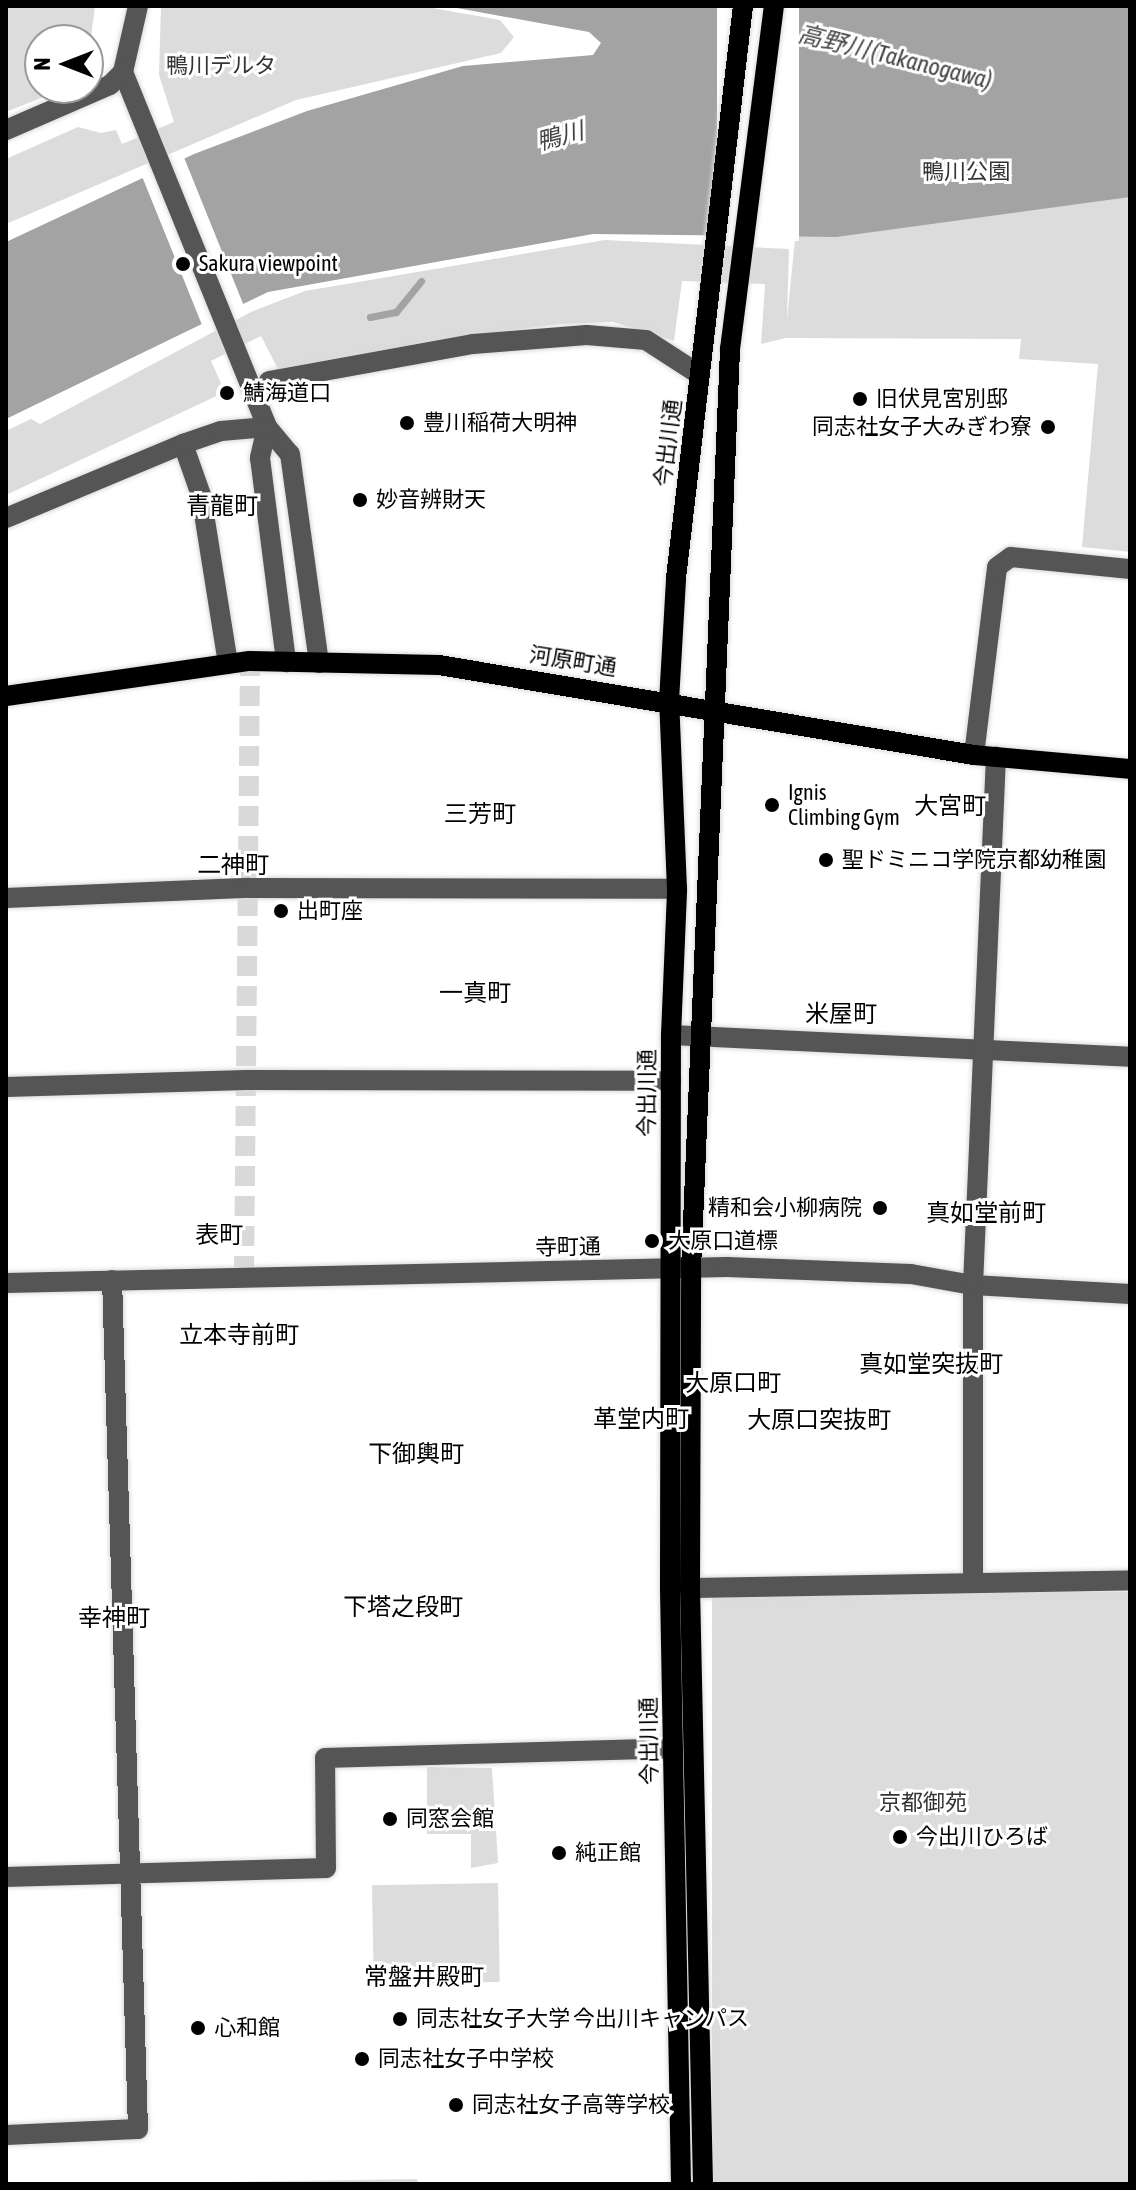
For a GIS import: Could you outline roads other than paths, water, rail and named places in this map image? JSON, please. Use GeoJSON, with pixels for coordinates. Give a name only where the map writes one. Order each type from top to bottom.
{"type":"FeatureCollection","features":[{"type":"Feature","properties":{"kind":"main road","name":"今出川通"},"geometry":{"type":"LineString","coordinates":[[681,2184],[673,1748],[670,1270],[671,1035],[677,889],[669,701],[676,578],[743,6]]}},
{"type":"Feature","properties":{"kind":"main road","name":"今出川通"},"geometry":{"type":"LineString","coordinates":[[703,2184],[690,1588],[691,1269],[730,349],[774,6]]}},
{"type":"Feature","properties":{"kind":"main road","name":"河原町通"},"geometry":{"type":"LineString","coordinates":[[6,696],[228,664],[439,665],[713,707],[974,755],[1130,769]]}},
{"type":"Feature","properties":{"kind":"street"},"geometry":{"type":"LineString","coordinates":[[6,130],[110,85],[123,72],[138,6]]}},
{"type":"Feature","properties":{"kind":"street"},"geometry":{"type":"LineString","coordinates":[[123,72],[141,109],[267,427],[290,454],[319,663]]}},
{"type":"Feature","properties":{"kind":"street"},"geometry":{"type":"LineString","coordinates":[[269,381],[473,344],[587,335],[646,340],[700,375]]}},
{"type":"Feature","properties":{"kind":"street"},"geometry":{"type":"LineString","coordinates":[[6,518],[183,444],[221,431],[267,427]]}},
{"type":"Feature","properties":{"kind":"street"},"geometry":{"type":"LineString","coordinates":[[267,427],[260,458],[286,662]]}},
{"type":"Feature","properties":{"kind":"street"},"geometry":{"type":"LineString","coordinates":[[183,444],[201,495],[228,664]]}},
{"type":"Feature","properties":{"kind":"street"},"geometry":{"type":"LineString","coordinates":[[974,755],[997,567],[1011,557],[1130,569]]}},
{"type":"Feature","properties":{"kind":"street"},"geometry":{"type":"LineString","coordinates":[[973,1583],[973,1285],[996,757]]}},
{"type":"Feature","properties":{"kind":"street"},"geometry":{"type":"LineString","coordinates":[[6,898],[249,888],[677,889]]}},
{"type":"Feature","properties":{"kind":"street"},"geometry":{"type":"LineString","coordinates":[[671,1035],[1130,1057]]}},
{"type":"Feature","properties":{"kind":"street"},"geometry":{"type":"LineString","coordinates":[[6,1087],[246,1080],[671,1081]]}},
{"type":"Feature","properties":{"kind":"street","name":"寺町通"},"geometry":{"type":"LineString","coordinates":[[6,1283],[691,1269],[911,1274],[973,1285],[1130,1294]]}},
{"type":"Feature","properties":{"kind":"street"},"geometry":{"type":"LineString","coordinates":[[6,2135],[138,2129],[133,1873],[112,1280]]}},
{"type":"Feature","properties":{"kind":"street"},"geometry":{"type":"LineString","coordinates":[[690,1588],[1130,1580]]}},
{"type":"Feature","properties":{"kind":"street"},"geometry":{"type":"LineString","coordinates":[[6,1877],[326,1868],[325,1758],[673,1748]]}},
{"type":"Feature","properties":{"kind":"water"},"geometry":{"type":"Polygon","coordinates":[[[446,6],[1130,6],[1130,197],[836,237],[593,234],[268,292],[6,419],[6,242],[194,154],[307,111],[463,66],[593,55],[601,43],[589,32],[446,6]]]}},
{"type":"Feature","properties":{"kind":"waterway"},"geometry":{"type":"LineString","coordinates":[[370,317],[396,312],[421,281]]}},
{"type":"Feature","properties":{"kind":"tunnel"},"geometry":{"type":"LineString","coordinates":[[244,1276],[250,661]]}},
{"type":"Feature","properties":{"kind":"place","name":"Sakura viewpoint"},"geometry":{"type":"Point","coordinates":[183,264]}},
{"type":"Feature","properties":{"kind":"place","name":"鯖海道口"},"geometry":{"type":"Point","coordinates":[227,393]}},
{"type":"Feature","properties":{"kind":"place","name":"旧伏見宮別邸"},"geometry":{"type":"Point","coordinates":[860,399]}},
{"type":"Feature","properties":{"kind":"place","name":"豊川稲荷大明神"},"geometry":{"type":"Point","coordinates":[407,423]}},
{"type":"Feature","properties":{"kind":"place","name":"同志社女子大みぎわ寮"},"geometry":{"type":"Point","coordinates":[1048,427]}},
{"type":"Feature","properties":{"kind":"place","name":"妙音辨財天"},"geometry":{"type":"Point","coordinates":[360,500]}},
{"type":"Feature","properties":{"kind":"place","name":"Ignis Climbing Gym"},"geometry":{"type":"Point","coordinates":[772,805]}},
{"type":"Feature","properties":{"kind":"place","name":"聖ドミニコ学院京都幼稚園"},"geometry":{"type":"Point","coordinates":[826,860]}},
{"type":"Feature","properties":{"kind":"place","name":"出町座"},"geometry":{"type":"Point","coordinates":[281,911]}},
{"type":"Feature","properties":{"kind":"place","name":"精和会小柳病院"},"geometry":{"type":"Point","coordinates":[880,1208]}},
{"type":"Feature","properties":{"kind":"place","name":"大原口道標"},"geometry":{"type":"Point","coordinates":[652,1241]}},
{"type":"Feature","properties":{"kind":"place","name":"同窓会館"},"geometry":{"type":"Point","coordinates":[390,1819]}},
{"type":"Feature","properties":{"kind":"place","name":"今出川ひろば"},"geometry":{"type":"Point","coordinates":[900,1837]}},
{"type":"Feature","properties":{"kind":"place","name":"純正館"},"geometry":{"type":"Point","coordinates":[559,1853]}},
{"type":"Feature","properties":{"kind":"place","name":"同志社女子大学 今出川キャンパス"},"geometry":{"type":"Point","coordinates":[400,2019]}},
{"type":"Feature","properties":{"kind":"place","name":"心和館"},"geometry":{"type":"Point","coordinates":[198,2028]}},
{"type":"Feature","properties":{"kind":"place","name":"同志社女子中学校"},"geometry":{"type":"Point","coordinates":[362,2059]}},
{"type":"Feature","properties":{"kind":"place","name":"同志社女子高等学校"},"geometry":{"type":"Point","coordinates":[456,2105]}},
{"type":"Feature","properties":{"kind":"district","name":"青龍町"},"geometry":{"type":"Point","coordinates":[222,506]}},
{"type":"Feature","properties":{"kind":"district","name":"大宮町"},"geometry":{"type":"Point","coordinates":[950,806]}},
{"type":"Feature","properties":{"kind":"district","name":"三芳町"},"geometry":{"type":"Point","coordinates":[480,814]}},
{"type":"Feature","properties":{"kind":"district","name":"二神町"},"geometry":{"type":"Point","coordinates":[233,865]}},
{"type":"Feature","properties":{"kind":"district","name":"一真町"},"geometry":{"type":"Point","coordinates":[475,993]}},
{"type":"Feature","properties":{"kind":"district","name":"米屋町"},"geometry":{"type":"Point","coordinates":[841,1014]}},
{"type":"Feature","properties":{"kind":"district","name":"真如堂前町"},"geometry":{"type":"Point","coordinates":[986,1213]}},
{"type":"Feature","properties":{"kind":"district","name":"表町"},"geometry":{"type":"Point","coordinates":[219,1235]}},
{"type":"Feature","properties":{"kind":"district","name":"立本寺前町"},"geometry":{"type":"Point","coordinates":[239,1335]}},
{"type":"Feature","properties":{"kind":"district","name":"真如堂突抜町"},"geometry":{"type":"Point","coordinates":[931,1364]}},
{"type":"Feature","properties":{"kind":"district","name":"大原口町"},"geometry":{"type":"Point","coordinates":[733,1383]}},
{"type":"Feature","properties":{"kind":"district","name":"革堂内町"},"geometry":{"type":"Point","coordinates":[641,1419]}},
{"type":"Feature","properties":{"kind":"district","name":"大原口突抜町"},"geometry":{"type":"Point","coordinates":[819,1420]}},
{"type":"Feature","properties":{"kind":"district","name":"下御輿町"},"geometry":{"type":"Point","coordinates":[416,1454]}},
{"type":"Feature","properties":{"kind":"district","name":"下塔之段町"},"geometry":{"type":"Point","coordinates":[403,1607]}},
{"type":"Feature","properties":{"kind":"district","name":"幸神町"},"geometry":{"type":"Point","coordinates":[114,1618]}},
{"type":"Feature","properties":{"kind":"district","name":"常盤井殿町"},"geometry":{"type":"Point","coordinates":[424,1977]}},
{"type":"Feature","properties":{"kind":"water label","name":"高野川 (Takanogawa)"},"geometry":{"type":"Point","coordinates":[895,57]}},
{"type":"Feature","properties":{"kind":"water label","name":"鴨川"},"geometry":{"type":"Point","coordinates":[560,136]}},
{"type":"Feature","properties":{"kind":"park label","name":"鴨川デルタ"},"geometry":{"type":"Point","coordinates":[221,66]}},
{"type":"Feature","properties":{"kind":"park label","name":"鴨川公園"},"geometry":{"type":"Point","coordinates":[966,172]}},
{"type":"Feature","properties":{"kind":"park label","name":"京都御苑"},"geometry":{"type":"Point","coordinates":[923,1803]}}]}
